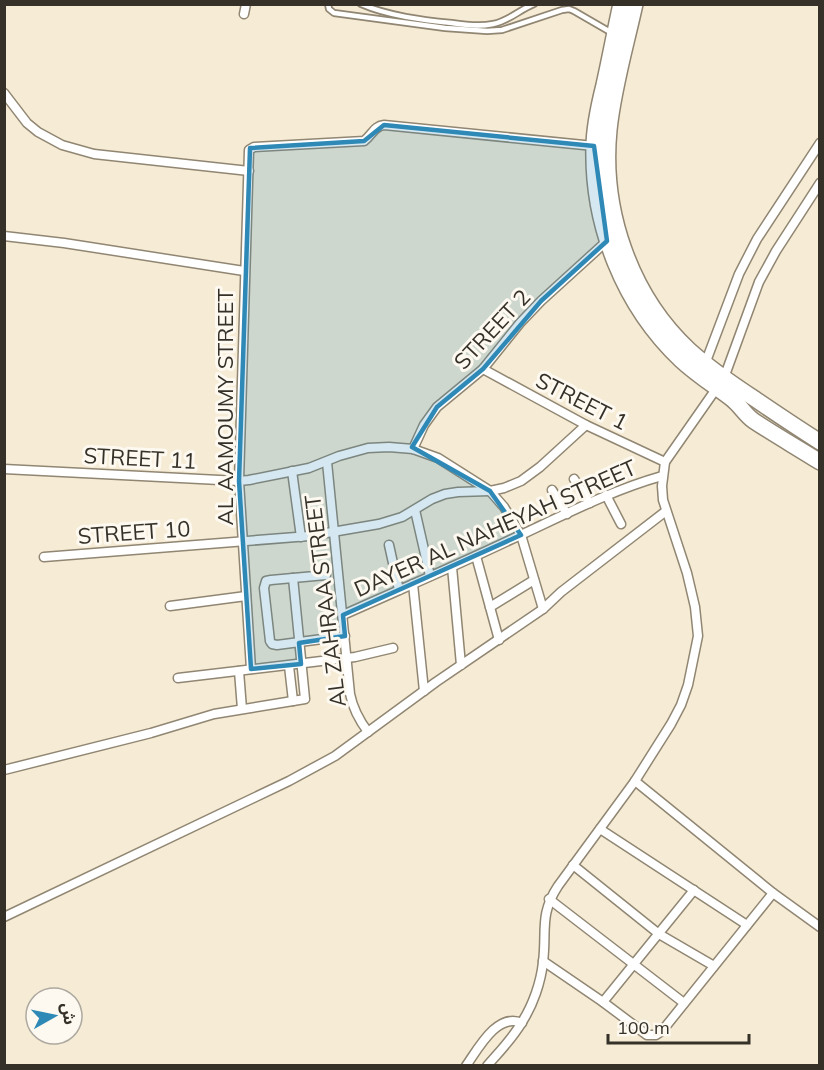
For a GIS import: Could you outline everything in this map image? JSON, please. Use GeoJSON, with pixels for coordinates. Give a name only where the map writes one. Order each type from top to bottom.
{"type":"FeatureCollection","features":[{"type":"Feature","properties":{"kind":"highway"},"geometry":{"type":"LineString","coordinates":[[621,4],[597,118],[594,165],[598,203],[607,241],[625,285],[664,343],[681,360],[817,442]]}},
{"type":"Feature","properties":{"kind":"highway"},"geometry":{"type":"LineString","coordinates":[[635,4],[613,105],[607,153],[611,201],[623,248],[643,291],[671,330],[705,364],[752,420],[819,462]]}},
{"type":"Feature","properties":{"kind":"highway"},"geometry":{"type":"LineString","coordinates":[[734,400],[819,454]]}},
{"type":"Feature","properties":{"kind":"street"},"geometry":{"type":"LineString","coordinates":[[4,93],[27,123],[62,145],[94,154],[249,171]]}},
{"type":"Feature","properties":{"kind":"street","name":"AL AAMOUMY STREET"},"geometry":{"type":"LineString","coordinates":[[251,669],[239,481],[249,150],[254,147],[364,141],[373,130],[384,124],[594,146]]}},
{"type":"Feature","properties":{"kind":"street"},"geometry":{"type":"LineString","coordinates":[[705,364],[739,274],[768,223],[819,143]]}},
{"type":"Feature","properties":{"kind":"street"},"geometry":{"type":"LineString","coordinates":[[488,1065],[522,1023],[535,994],[543,961],[544,923],[549,900],[634,781],[681,705],[688,685],[698,636],[695,608],[687,573],[662,494],[665,462],[720,383],[759,282],[819,183]]}},
{"type":"Feature","properties":{"kind":"street"},"geometry":{"type":"LineString","coordinates":[[4,236],[244,271]]}},
{"type":"Feature","properties":{"kind":"street","name":"STREET 2"},"geometry":{"type":"LineString","coordinates":[[413,449],[424,425],[437,407],[483,369],[541,301],[607,241]]}},
{"type":"Feature","properties":{"kind":"street","name":"STREET 1"},"geometry":{"type":"LineString","coordinates":[[483,369],[586,425],[665,462]]}},
{"type":"Feature","properties":{"kind":"street","name":"STREET 10"},"geometry":{"type":"LineString","coordinates":[[44,557],[301,537],[334,533],[391,521],[445,494],[490,491],[521,481],[586,425]]}},
{"type":"Feature","properties":{"kind":"street","name":"STREET 11"},"geometry":{"type":"LineString","coordinates":[[4,469],[239,481],[309,468],[368,448],[413,449],[438,458],[490,491],[504,507],[521,535],[543,609]]}},
{"type":"Feature","properties":{"kind":"street","name":"AL ZAHRAA STREET"},"geometry":{"type":"LineString","coordinates":[[327,462],[353,706],[368,732]]}},
{"type":"Feature","properties":{"kind":"street"},"geometry":{"type":"LineString","coordinates":[[292,471],[301,537]]}},
{"type":"Feature","properties":{"kind":"street","name":"DAYER AL NAHEYAH STREET"},"geometry":{"type":"LineString","coordinates":[[343,615],[606,495],[662,476]]}},
{"type":"Feature","properties":{"kind":"street"},"geometry":{"type":"LineString","coordinates":[[574,479],[590,503]]}},
{"type":"Feature","properties":{"kind":"street"},"geometry":{"type":"LineString","coordinates":[[552,490],[567,514]]}},
{"type":"Feature","properties":{"kind":"street"},"geometry":{"type":"LineString","coordinates":[[606,495],[621,524]]}},
{"type":"Feature","properties":{"kind":"street"},"geometry":{"type":"LineString","coordinates":[[416,510],[430,576]]}},
{"type":"Feature","properties":{"kind":"street"},"geometry":{"type":"LineString","coordinates":[[4,917],[289,781],[335,756],[543,609],[561,592],[666,511]]}},
{"type":"Feature","properties":{"kind":"street"},"geometry":{"type":"LineString","coordinates":[[389,545],[399,590]]}},
{"type":"Feature","properties":{"kind":"street"},"geometry":{"type":"LineString","coordinates":[[476,556],[499,640]]}},
{"type":"Feature","properties":{"kind":"street"},"geometry":{"type":"LineString","coordinates":[[452,567],[461,665]]}},
{"type":"Feature","properties":{"kind":"street"},"geometry":{"type":"LineString","coordinates":[[326,575],[266,581],[264,588],[269,639],[272,644],[277,645],[345,636]]}},
{"type":"Feature","properties":{"kind":"street"},"geometry":{"type":"LineString","coordinates":[[4,770],[151,733],[214,714],[305,699],[293,578]]}},
{"type":"Feature","properties":{"kind":"street"},"geometry":{"type":"LineString","coordinates":[[490,607],[534,580]]}},
{"type":"Feature","properties":{"kind":"street"},"geometry":{"type":"LineString","coordinates":[[413,584],[424,691]]}},
{"type":"Feature","properties":{"kind":"street"},"geometry":{"type":"LineString","coordinates":[[170,606],[246,596]]}},
{"type":"Feature","properties":{"kind":"street"},"geometry":{"type":"LineString","coordinates":[[178,678],[347,658],[393,648]]}},
{"type":"Feature","properties":{"kind":"street"},"geometry":{"type":"LineString","coordinates":[[289,666],[293,701]]}},
{"type":"Feature","properties":{"kind":"street"},"geometry":{"type":"LineString","coordinates":[[239,671],[242,709]]}},
{"type":"Feature","properties":{"kind":"street"},"geometry":{"type":"LineString","coordinates":[[634,781],[773,893],[819,927]]}},
{"type":"Feature","properties":{"kind":"street"},"geometry":{"type":"LineString","coordinates":[[600,830],[747,925]]}},
{"type":"Feature","properties":{"kind":"street"},"geometry":{"type":"LineString","coordinates":[[573,865],[658,934],[714,966]]}},
{"type":"Feature","properties":{"kind":"street"},"geometry":{"type":"LineString","coordinates":[[603,1002],[694,890]]}},
{"type":"Feature","properties":{"kind":"street"},"geometry":{"type":"LineString","coordinates":[[543,961],[647,1035],[656,1035],[662,1031],[773,893]]}},
{"type":"Feature","properties":{"kind":"street"},"geometry":{"type":"LineString","coordinates":[[549,900],[684,1003]]}},
{"type":"Feature","properties":{"kind":"street"},"geometry":{"type":"LineString","coordinates":[[466,1065],[500,1023],[514,1020],[522,1023]]}},
{"type":"Feature","properties":{"kind":"lane"},"geometry":{"type":"LineString","coordinates":[[328,4],[329,9],[334,13],[488,31],[502,30],[560,7],[574,10],[614,35]]}},
{"type":"Feature","properties":{"kind":"lane"},"geometry":{"type":"LineString","coordinates":[[361,4],[372,9],[414,18],[474,26],[492,25],[509,19],[534,4]]}},
{"type":"Feature","properties":{"kind":"lane"},"geometry":{"type":"LineString","coordinates":[[526,22],[528,6]]}},
{"type":"Feature","properties":{"kind":"highlighted area"},"geometry":{"type":"Polygon","coordinates":[[[384,125],[594,146],[607,241],[541,301],[483,369],[437,407],[412,447],[490,491],[521,535],[343,615],[345,636],[299,643],[301,664],[251,669],[239,481],[250,148],[364,141],[384,125]]]}}]}
